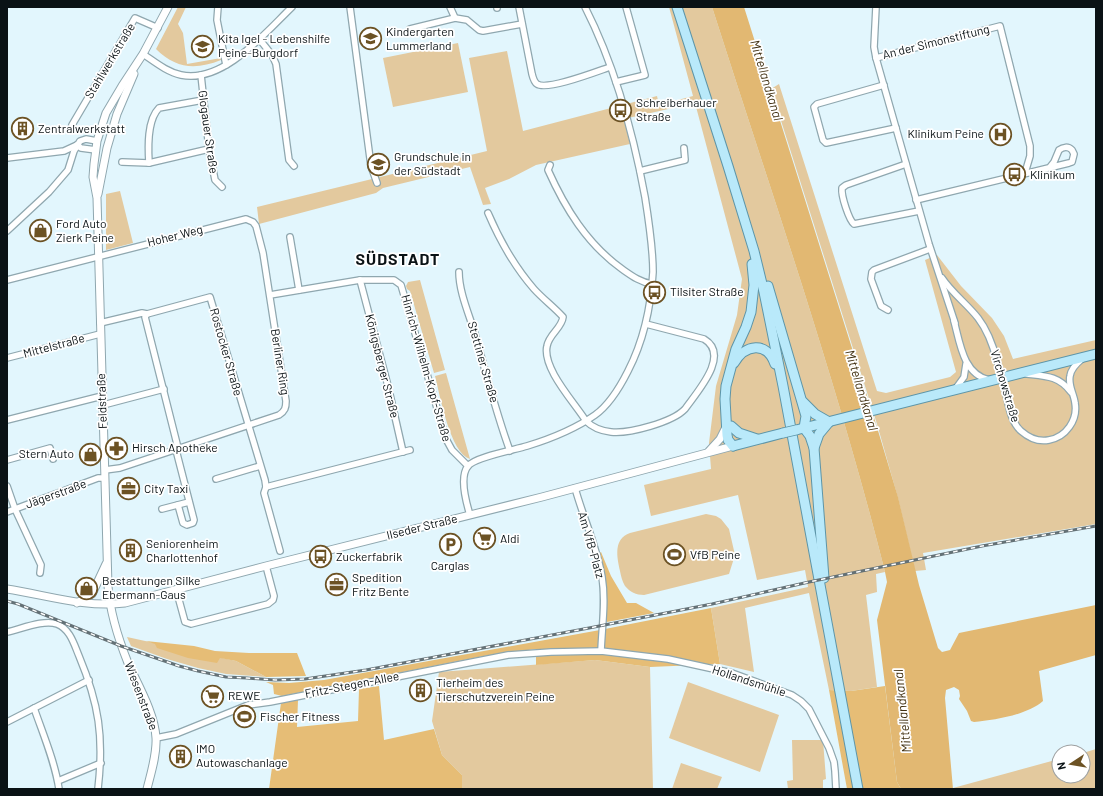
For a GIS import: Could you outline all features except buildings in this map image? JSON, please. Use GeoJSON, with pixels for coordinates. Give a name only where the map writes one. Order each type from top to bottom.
{"type":"FeatureCollection","features":[{"type":"Feature","properties":{"kind":"main road"},"geometry":{"type":"LineString","coordinates":[[677,7],[754,251],[764,292],[783,386],[858,789]]}},
{"type":"Feature","properties":{"kind":"main road"},"geometry":{"type":"LineString","coordinates":[[750,238],[754,285],[752,303],[748,319],[736,349],[725,393],[728,440],[733,446],[1092,355]]}},
{"type":"Feature","properties":{"kind":"main road"},"geometry":{"type":"LineString","coordinates":[[754,251],[766,280],[806,416],[800,429]]}},
{"type":"Feature","properties":{"kind":"main road"},"geometry":{"type":"LineString","coordinates":[[730,371],[744,350],[749,348],[763,349],[770,355],[783,386]]}},
{"type":"Feature","properties":{"kind":"main road"},"geometry":{"type":"LineString","coordinates":[[802,402],[812,412],[829,422]]}},
{"type":"Feature","properties":{"kind":"main road"},"geometry":{"type":"LineString","coordinates":[[814,448],[819,434],[829,422]]}},
{"type":"Feature","properties":{"kind":"main road"},"geometry":{"type":"LineString","coordinates":[[728,424],[739,433],[759,439]]}},
{"type":"Feature","properties":{"kind":"main road"},"geometry":{"type":"LineString","coordinates":[[800,429],[810,436],[814,448],[827,622]]}},
{"type":"Feature","properties":{"kind":"street"},"geometry":{"type":"LineString","coordinates":[[139,62],[168,7]]}},
{"type":"Feature","properties":{"kind":"street"},"geometry":{"type":"LineString","coordinates":[[218,7],[217,20],[226,65]]}},
{"type":"Feature","properties":{"kind":"street"},"geometry":{"type":"LineString","coordinates":[[143,54],[164,68],[186,76],[200,75],[218,70],[260,40],[292,7]]}},
{"type":"Feature","properties":{"kind":"street"},"geometry":{"type":"LineString","coordinates":[[350,7],[371,166],[377,183]]}},
{"type":"Feature","properties":{"kind":"street"},"geometry":{"type":"LineString","coordinates":[[450,7],[456,18]]}},
{"type":"Feature","properties":{"kind":"street"},"geometry":{"type":"LineString","coordinates":[[519,7],[532,74],[534,81],[537,84],[542,86],[560,83],[610,67]]}},
{"type":"Feature","properties":{"kind":"street"},"geometry":{"type":"LineString","coordinates":[[470,515],[464,489],[465,473],[468,466],[473,462],[547,439],[586,421],[603,408],[624,380],[638,350],[646,324],[652,284],[652,247],[640,171],[628,120],[616,82],[596,29],[585,7]]}},
{"type":"Feature","properties":{"kind":"street"},"geometry":{"type":"LineString","coordinates":[[616,82],[645,75],[626,7]]}},
{"type":"Feature","properties":{"kind":"street","name":"An der Simonstiftung"},"geometry":{"type":"LineString","coordinates":[[876,7],[874,47],[876,58],[1000,26],[1030,146],[1030,156],[1025,173]]}},
{"type":"Feature","properties":{"kind":"street","name":"Stahlwerkstraße"},"geometry":{"type":"LineString","coordinates":[[72,125],[135,18],[158,28]]}},
{"type":"Feature","properties":{"kind":"street"},"geometry":{"type":"LineString","coordinates":[[410,29],[450,21],[456,18],[467,20],[479,30],[483,31],[522,24]]}},
{"type":"Feature","properties":{"kind":"street"},"geometry":{"type":"LineString","coordinates":[[260,40],[272,55],[276,64],[289,160],[294,166]]}},
{"type":"Feature","properties":{"kind":"street","name":"Virchowstraße"},"geometry":{"type":"LineString","coordinates":[[876,58],[930,249],[955,323],[966,362],[969,368],[977,375],[985,379],[993,380]]}},
{"type":"Feature","properties":{"kind":"street","name":"Feldstraße"},"geometry":{"type":"LineString","coordinates":[[110,605],[107,562],[97,198],[93,178],[96,150],[106,113],[113,99],[139,62]]}},
{"type":"Feature","properties":{"kind":"street","name":"Feldstraße"},"geometry":{"type":"LineString","coordinates":[[97,198],[107,148],[117,114],[139,62]]}},
{"type":"Feature","properties":{"kind":"street","name":"Glogauer Straße"},"geometry":{"type":"LineString","coordinates":[[200,75],[209,149],[215,180],[222,187]]}},
{"type":"Feature","properties":{"kind":"street"},"geometry":{"type":"LineString","coordinates":[[884,84],[817,104],[814,107],[814,112],[823,140],[826,143],[896,128]]}},
{"type":"Feature","properties":{"kind":"street"},"geometry":{"type":"LineString","coordinates":[[149,163],[148,139],[155,112],[160,108],[203,100]]}},
{"type":"Feature","properties":{"kind":"street"},"geometry":{"type":"LineString","coordinates":[[7,231],[49,192],[68,170],[77,145],[80,141],[86,139],[98,141],[107,148]]}},
{"type":"Feature","properties":{"kind":"street"},"geometry":{"type":"LineString","coordinates":[[77,145],[81,148],[96,150],[107,148]]}},
{"type":"Feature","properties":{"kind":"street"},"geometry":{"type":"LineString","coordinates":[[7,158],[64,151],[77,145]]}},
{"type":"Feature","properties":{"kind":"street"},"geometry":{"type":"LineString","coordinates":[[916,200],[1072,162],[1074,154],[1072,150],[1069,147],[1065,147],[1059,150],[1050,167]]}},
{"type":"Feature","properties":{"kind":"street"},"geometry":{"type":"LineString","coordinates":[[640,171],[685,160],[684,148]]}},
{"type":"Feature","properties":{"kind":"street"},"geometry":{"type":"LineString","coordinates":[[122,162],[149,163],[209,149]]}},
{"type":"Feature","properties":{"kind":"street"},"geometry":{"type":"LineString","coordinates":[[906,164],[846,185],[842,188],[842,194],[850,220],[854,224],[920,212]]}},
{"type":"Feature","properties":{"kind":"street"},"geometry":{"type":"LineString","coordinates":[[550,165],[548,170],[561,197],[577,223],[591,241],[609,258],[637,280],[652,284]]}},
{"type":"Feature","properties":{"kind":"street"},"geometry":{"type":"LineString","coordinates":[[488,213],[503,246],[515,266],[534,290],[563,317],[562,322],[552,334],[548,342],[546,354],[555,375],[590,425],[612,432],[639,428],[671,418],[682,413],[709,374],[714,362],[714,354],[713,348],[707,341],[646,324]]}},
{"type":"Feature","properties":{"kind":"street","name":"Hoher Weg"},"geometry":{"type":"LineString","coordinates":[[7,280],[230,222],[246,219],[253,222]]}},
{"type":"Feature","properties":{"kind":"street","name":"Berliner Ring"},"geometry":{"type":"LineString","coordinates":[[105,474],[284,411],[286,407],[270,295],[263,253],[256,226],[253,222]]}},
{"type":"Feature","properties":{"kind":"street"},"geometry":{"type":"LineString","coordinates":[[290,237],[299,290]]}},
{"type":"Feature","properties":{"kind":"street"},"geometry":{"type":"LineString","coordinates":[[888,310],[881,306],[871,279],[872,272],[930,249]]}},
{"type":"Feature","properties":{"kind":"street","name":"Virchowstraße"},"geometry":{"type":"LineString","coordinates":[[938,270],[953,292],[984,326],[993,344],[1012,418],[1019,429],[1029,436],[1041,440],[1054,438],[1069,428],[1075,416],[1076,407],[1070,385],[1071,373],[1077,363],[1092,355]]}},
{"type":"Feature","properties":{"kind":"street","name":"Stettiner Straße"},"geometry":{"type":"LineString","coordinates":[[459,272],[459,278],[466,304],[510,451]]}},
{"type":"Feature","properties":{"kind":"street"},"geometry":{"type":"LineString","coordinates":[[270,295],[360,280]]}},
{"type":"Feature","properties":{"kind":"street","name":"Hinrich-Wilhelm-Kopf-Straße"},"geometry":{"type":"LineString","coordinates":[[360,280],[394,280],[401,285],[446,439],[452,450],[468,466]]}},
{"type":"Feature","properties":{"kind":"street","name":"Königsberger Straße"},"geometry":{"type":"LineString","coordinates":[[360,280],[388,386],[403,452]]}},
{"type":"Feature","properties":{"kind":"street","name":"Virchowstraße"},"geometry":{"type":"LineString","coordinates":[[953,292],[950,297],[950,302],[955,323]]}},
{"type":"Feature","properties":{"kind":"street","name":"Rostocker Straße"},"geometry":{"type":"LineString","coordinates":[[100,323],[142,313],[147,314],[210,297],[248,424]]}},
{"type":"Feature","properties":{"kind":"street"},"geometry":{"type":"LineString","coordinates":[[147,314],[145,317],[177,444],[176,450],[194,520],[193,523],[184,525],[178,505]]}},
{"type":"Feature","properties":{"kind":"street","name":"Mittelstraße"},"geometry":{"type":"LineString","coordinates":[[7,358],[100,334]]}},
{"type":"Feature","properties":{"kind":"street","name":"Virchowstraße"},"geometry":{"type":"LineString","coordinates":[[953,390],[959,385],[964,377],[966,362]]}},
{"type":"Feature","properties":{"kind":"street","name":"Virchowstraße"},"geometry":{"type":"LineString","coordinates":[[1021,373],[1057,379],[1065,385],[1074,398]]}},
{"type":"Feature","properties":{"kind":"street"},"geometry":{"type":"LineString","coordinates":[[103,404],[164,389]]}},
{"type":"Feature","properties":{"kind":"street"},"geometry":{"type":"LineString","coordinates":[[7,420],[102,396]]}},
{"type":"Feature","properties":{"kind":"street"},"geometry":{"type":"LineString","coordinates":[[248,424],[266,487],[264,492],[280,550]]}},
{"type":"Feature","properties":{"kind":"street"},"geometry":{"type":"LineString","coordinates":[[705,453],[720,440],[728,424]]}},
{"type":"Feature","properties":{"kind":"street","name":"Ilseder Straße"},"geometry":{"type":"LineString","coordinates":[[7,589],[78,603],[110,605],[125,603],[733,446]]}},
{"type":"Feature","properties":{"kind":"street"},"geometry":{"type":"LineString","coordinates":[[7,460],[50,448],[53,459]]}},
{"type":"Feature","properties":{"kind":"street"},"geometry":{"type":"LineString","coordinates":[[266,487],[410,450]]}},
{"type":"Feature","properties":{"kind":"street"},"geometry":{"type":"LineString","coordinates":[[216,479],[260,466]]}},
{"type":"Feature","properties":{"kind":"street","name":"Jägerstraße"},"geometry":{"type":"LineString","coordinates":[[7,512],[105,474]]}},
{"type":"Feature","properties":{"kind":"street"},"geometry":{"type":"LineString","coordinates":[[7,486],[15,509],[41,565],[40,573]]}},
{"type":"Feature","properties":{"kind":"street","name":"Am VfB-Platz"},"geometry":{"type":"LineString","coordinates":[[574,488],[602,578],[604,620],[601,651]]}},
{"type":"Feature","properties":{"kind":"street"},"geometry":{"type":"LineString","coordinates":[[162,509],[189,502]]}},
{"type":"Feature","properties":{"kind":"street"},"geometry":{"type":"LineString","coordinates":[[78,603],[92,594],[107,562]]}},
{"type":"Feature","properties":{"kind":"street"},"geometry":{"type":"LineString","coordinates":[[176,589],[185,622],[191,624],[268,604],[273,600],[274,596],[266,566]]}},
{"type":"Feature","properties":{"kind":"street","name":"Wiesenstraße"},"geometry":{"type":"LineString","coordinates":[[110,605],[121,646],[154,723],[156,738],[155,751],[147,789]]}},
{"type":"Feature","properties":{"kind":"street"},"geometry":{"type":"LineString","coordinates":[[7,632],[44,623],[58,624],[66,630],[72,639],[89,680],[96,703],[100,728],[101,763],[98,789]]}},
{"type":"Feature","properties":{"kind":"street","name":"Fritz-Stegen-Allee"},"geometry":{"type":"LineString","coordinates":[[156,738],[176,734],[256,703],[270,702],[490,658],[551,652],[601,651]]}},
{"type":"Feature","properties":{"kind":"street","name":"Hollandsmühle"},"geometry":{"type":"LineString","coordinates":[[601,651],[668,659],[714,669],[753,680],[792,695],[808,709],[826,741],[834,762],[836,789]]}},
{"type":"Feature","properties":{"kind":"street"},"geometry":{"type":"LineString","coordinates":[[7,722],[89,680]]}},
{"type":"Feature","properties":{"kind":"street"},"geometry":{"type":"LineString","coordinates":[[34,708],[58,781],[59,789]]}},
{"type":"Feature","properties":{"kind":"street"},"geometry":{"type":"LineString","coordinates":[[58,781],[101,763]]}},
{"type":"Feature","properties":{"kind":"shaded area"},"geometry":{"type":"Polygon","coordinates":[[[178,7],[186,7],[178,24],[183,33],[187,64],[221,58],[221,60],[203,65],[187,66],[171,61],[156,49],[178,7]]]}},
{"type":"Feature","properties":{"kind":"shaded area"},"geometry":{"type":"Polygon","coordinates":[[[669,7],[712,7],[825,359],[885,572],[876,574],[877,592],[866,595],[877,687],[851,691],[829,690],[809,593],[745,608],[754,672],[720,664],[711,608],[808,587],[805,570],[757,580],[738,495],[651,516],[644,485],[711,469],[709,443],[716,386],[737,315],[742,279],[695,103],[624,119],[630,144],[536,165],[509,179],[485,188],[491,204],[483,205],[470,167],[383,188],[376,193],[259,224],[257,207],[487,151],[469,58],[507,51],[523,131],[657,96],[659,105],[693,96],[669,7]]]}},
{"type":"Feature","properties":{"kind":"shaded area"},"geometry":{"type":"Polygon","coordinates":[[[458,43],[468,92],[393,107],[383,58],[458,43]]]}},
{"type":"Feature","properties":{"kind":"shaded area"},"geometry":{"type":"Polygon","coordinates":[[[779,84],[877,391],[886,393],[950,377],[956,372],[925,260],[937,255],[961,286],[992,318],[1004,336],[1013,359],[1096,340],[1096,524],[923,553],[926,570],[915,571],[898,498],[877,424],[771,89],[779,84]]]}},
{"type":"Feature","properties":{"kind":"shaded area"},"geometry":{"type":"Polygon","coordinates":[[[120,191],[133,243],[106,250],[106,194],[120,191]]]}},
{"type":"Feature","properties":{"kind":"shaded area"},"geometry":{"type":"Polygon","coordinates":[[[420,280],[445,370],[434,373],[410,291],[406,286],[408,282],[420,280]]]}},
{"type":"Feature","properties":{"kind":"shaded area"},"geometry":{"type":"Polygon","coordinates":[[[446,373],[470,459],[463,454],[451,435],[443,409],[435,376],[446,373]]]}},
{"type":"Feature","properties":{"kind":"shaded area","name":"VfB Peine"},"geometry":{"type":"Polygon","coordinates":[[[706,514],[716,516],[721,519],[729,529],[735,555],[729,574],[644,595],[636,594],[627,588],[622,578],[617,554],[619,544],[625,536],[630,533],[706,514]]]}},
{"type":"Feature","properties":{"kind":"shaded area"},"geometry":{"type":"Polygon","coordinates":[[[601,552],[611,576],[627,603],[636,603],[654,613],[607,622],[606,592],[598,554],[601,552]]]}},
{"type":"Feature","properties":{"kind":"shaded area"},"geometry":{"type":"Polygon","coordinates":[[[711,608],[720,664],[650,667],[595,660],[536,665],[536,649],[484,656],[282,696],[274,694],[273,685],[266,682],[289,683],[324,680],[600,630],[711,608]]]}},
{"type":"Feature","properties":{"kind":"shaded area"},"geometry":{"type":"Polygon","coordinates":[[[127,637],[236,661],[266,677],[226,674],[198,668],[131,646],[127,637]]]}},
{"type":"Feature","properties":{"kind":"shaded area"},"geometry":{"type":"Polygon","coordinates":[[[146,641],[194,646],[215,651],[297,653],[306,676],[266,677],[236,661],[220,658],[217,663],[188,658],[157,648],[155,644],[146,641]]]}},
{"type":"Feature","properties":{"kind":"shaded area"},"geometry":{"type":"Polygon","coordinates":[[[595,660],[650,667],[653,789],[462,789],[462,775],[442,755],[432,721],[439,672],[595,660]]]}},
{"type":"Feature","properties":{"kind":"shaded area"},"geometry":{"type":"Polygon","coordinates":[[[688,682],[779,715],[760,772],[669,738],[688,682]]]}},
{"type":"Feature","properties":{"kind":"shaded area"},"geometry":{"type":"Polygon","coordinates":[[[379,686],[384,740],[434,729],[442,755],[462,775],[462,789],[269,789],[281,703],[298,700],[297,727],[358,721],[359,689],[379,686]]]}},
{"type":"Feature","properties":{"kind":"shaded area"},"geometry":{"type":"Polygon","coordinates":[[[885,686],[897,782],[901,789],[847,789],[829,690],[851,691],[885,686]]]}},
{"type":"Feature","properties":{"kind":"shaded area"},"geometry":{"type":"Polygon","coordinates":[[[792,740],[823,740],[826,779],[823,780],[823,789],[788,789],[787,781],[793,780],[792,740]]]}},
{"type":"Feature","properties":{"kind":"shaded area"},"geometry":{"type":"Polygon","coordinates":[[[1096,749],[1096,789],[953,789],[1051,761],[1051,784],[1091,784],[1091,751],[1096,749]]]}},
{"type":"Feature","properties":{"kind":"shaded area"},"geometry":{"type":"Polygon","coordinates":[[[681,763],[722,777],[717,789],[672,789],[681,763]]]}},
{"type":"Feature","properties":{"kind":"water","name":"Mittellandkanal"},"geometry":{"type":"Polygon","coordinates":[[[712,7],[744,7],[876,424],[898,497],[919,585],[938,648],[942,652],[950,650],[959,633],[1096,605],[1096,655],[1039,671],[1043,701],[1036,706],[1010,716],[974,722],[971,721],[967,711],[959,699],[959,690],[954,687],[946,690],[945,698],[953,789],[901,789],[897,782],[877,620],[887,582],[885,572],[825,359],[712,7]]]}},
{"type":"Feature","properties":{"kind":"railway"},"geometry":{"type":"LineString","coordinates":[[7,601],[18,604],[121,646],[198,671],[226,677],[275,680],[305,679],[366,670],[589,628],[712,604],[982,546],[1096,526]]}},
{"type":"Feature","properties":{"kind":"place","name":"Kindergarten Lummerland"},"geometry":{"type":"Point","coordinates":[371,39]}},
{"type":"Feature","properties":{"kind":"place","name":"Kita Igel - Lebenshilfe Peine-Burgdorf"},"geometry":{"type":"Point","coordinates":[202,46]}},
{"type":"Feature","properties":{"kind":"place","name":"Schreiberhauer Straße"},"geometry":{"type":"Point","coordinates":[620,110]}},
{"type":"Feature","properties":{"kind":"place","name":"Zentralwerkstatt"},"geometry":{"type":"Point","coordinates":[23,129]}},
{"type":"Feature","properties":{"kind":"place","name":"Klinikum Peine"},"geometry":{"type":"Point","coordinates":[1000,134]}},
{"type":"Feature","properties":{"kind":"place","name":"Grundschule in der Südstadt"},"geometry":{"type":"Point","coordinates":[379,164]}},
{"type":"Feature","properties":{"kind":"place","name":"Klinikum"},"geometry":{"type":"Point","coordinates":[1014,175]}},
{"type":"Feature","properties":{"kind":"place","name":"Ford Auto Zierk Peine"},"geometry":{"type":"Point","coordinates":[40,231]}},
{"type":"Feature","properties":{"kind":"place","name":"Tilsiter Straße"},"geometry":{"type":"Point","coordinates":[655,292]}},
{"type":"Feature","properties":{"kind":"place","name":"Hirsch Apotheke"},"geometry":{"type":"Point","coordinates":[117,448]}},
{"type":"Feature","properties":{"kind":"place","name":"Stern Auto"},"geometry":{"type":"Point","coordinates":[90,454]}},
{"type":"Feature","properties":{"kind":"place","name":"City Taxi"},"geometry":{"type":"Point","coordinates":[128,489]}},
{"type":"Feature","properties":{"kind":"place","name":"Aldi"},"geometry":{"type":"Point","coordinates":[484,539]}},
{"type":"Feature","properties":{"kind":"place","name":"Carglas"},"geometry":{"type":"Point","coordinates":[450,545]}},
{"type":"Feature","properties":{"kind":"place","name":"Seniorenheim Charlottenhof"},"geometry":{"type":"Point","coordinates":[131,551]}},
{"type":"Feature","properties":{"kind":"place","name":"VfB Peine"},"geometry":{"type":"Point","coordinates":[675,555]}},
{"type":"Feature","properties":{"kind":"place","name":"Zuckerfabrik"},"geometry":{"type":"Point","coordinates":[321,557]}},
{"type":"Feature","properties":{"kind":"place","name":"Spedition Fritz Bente"},"geometry":{"type":"Point","coordinates":[336,585]}},
{"type":"Feature","properties":{"kind":"place","name":"Bestattungen Silke Ebermann-Gaus"},"geometry":{"type":"Point","coordinates":[86,588]}},
{"type":"Feature","properties":{"kind":"place","name":"Tierheim des Tierschutzverein Peine"},"geometry":{"type":"Point","coordinates":[420,690]}},
{"type":"Feature","properties":{"kind":"place","name":"REWE"},"geometry":{"type":"Point","coordinates":[213,696]}},
{"type":"Feature","properties":{"kind":"place","name":"Fischer Fitness"},"geometry":{"type":"Point","coordinates":[245,717]}},
{"type":"Feature","properties":{"kind":"place","name":"IMO Autowaschanlage"},"geometry":{"type":"Point","coordinates":[180,756]}},
{"type":"Feature","properties":{"kind":"district","name":"SÜDSTADT"},"geometry":{"type":"Point","coordinates":[398,259]}}]}
